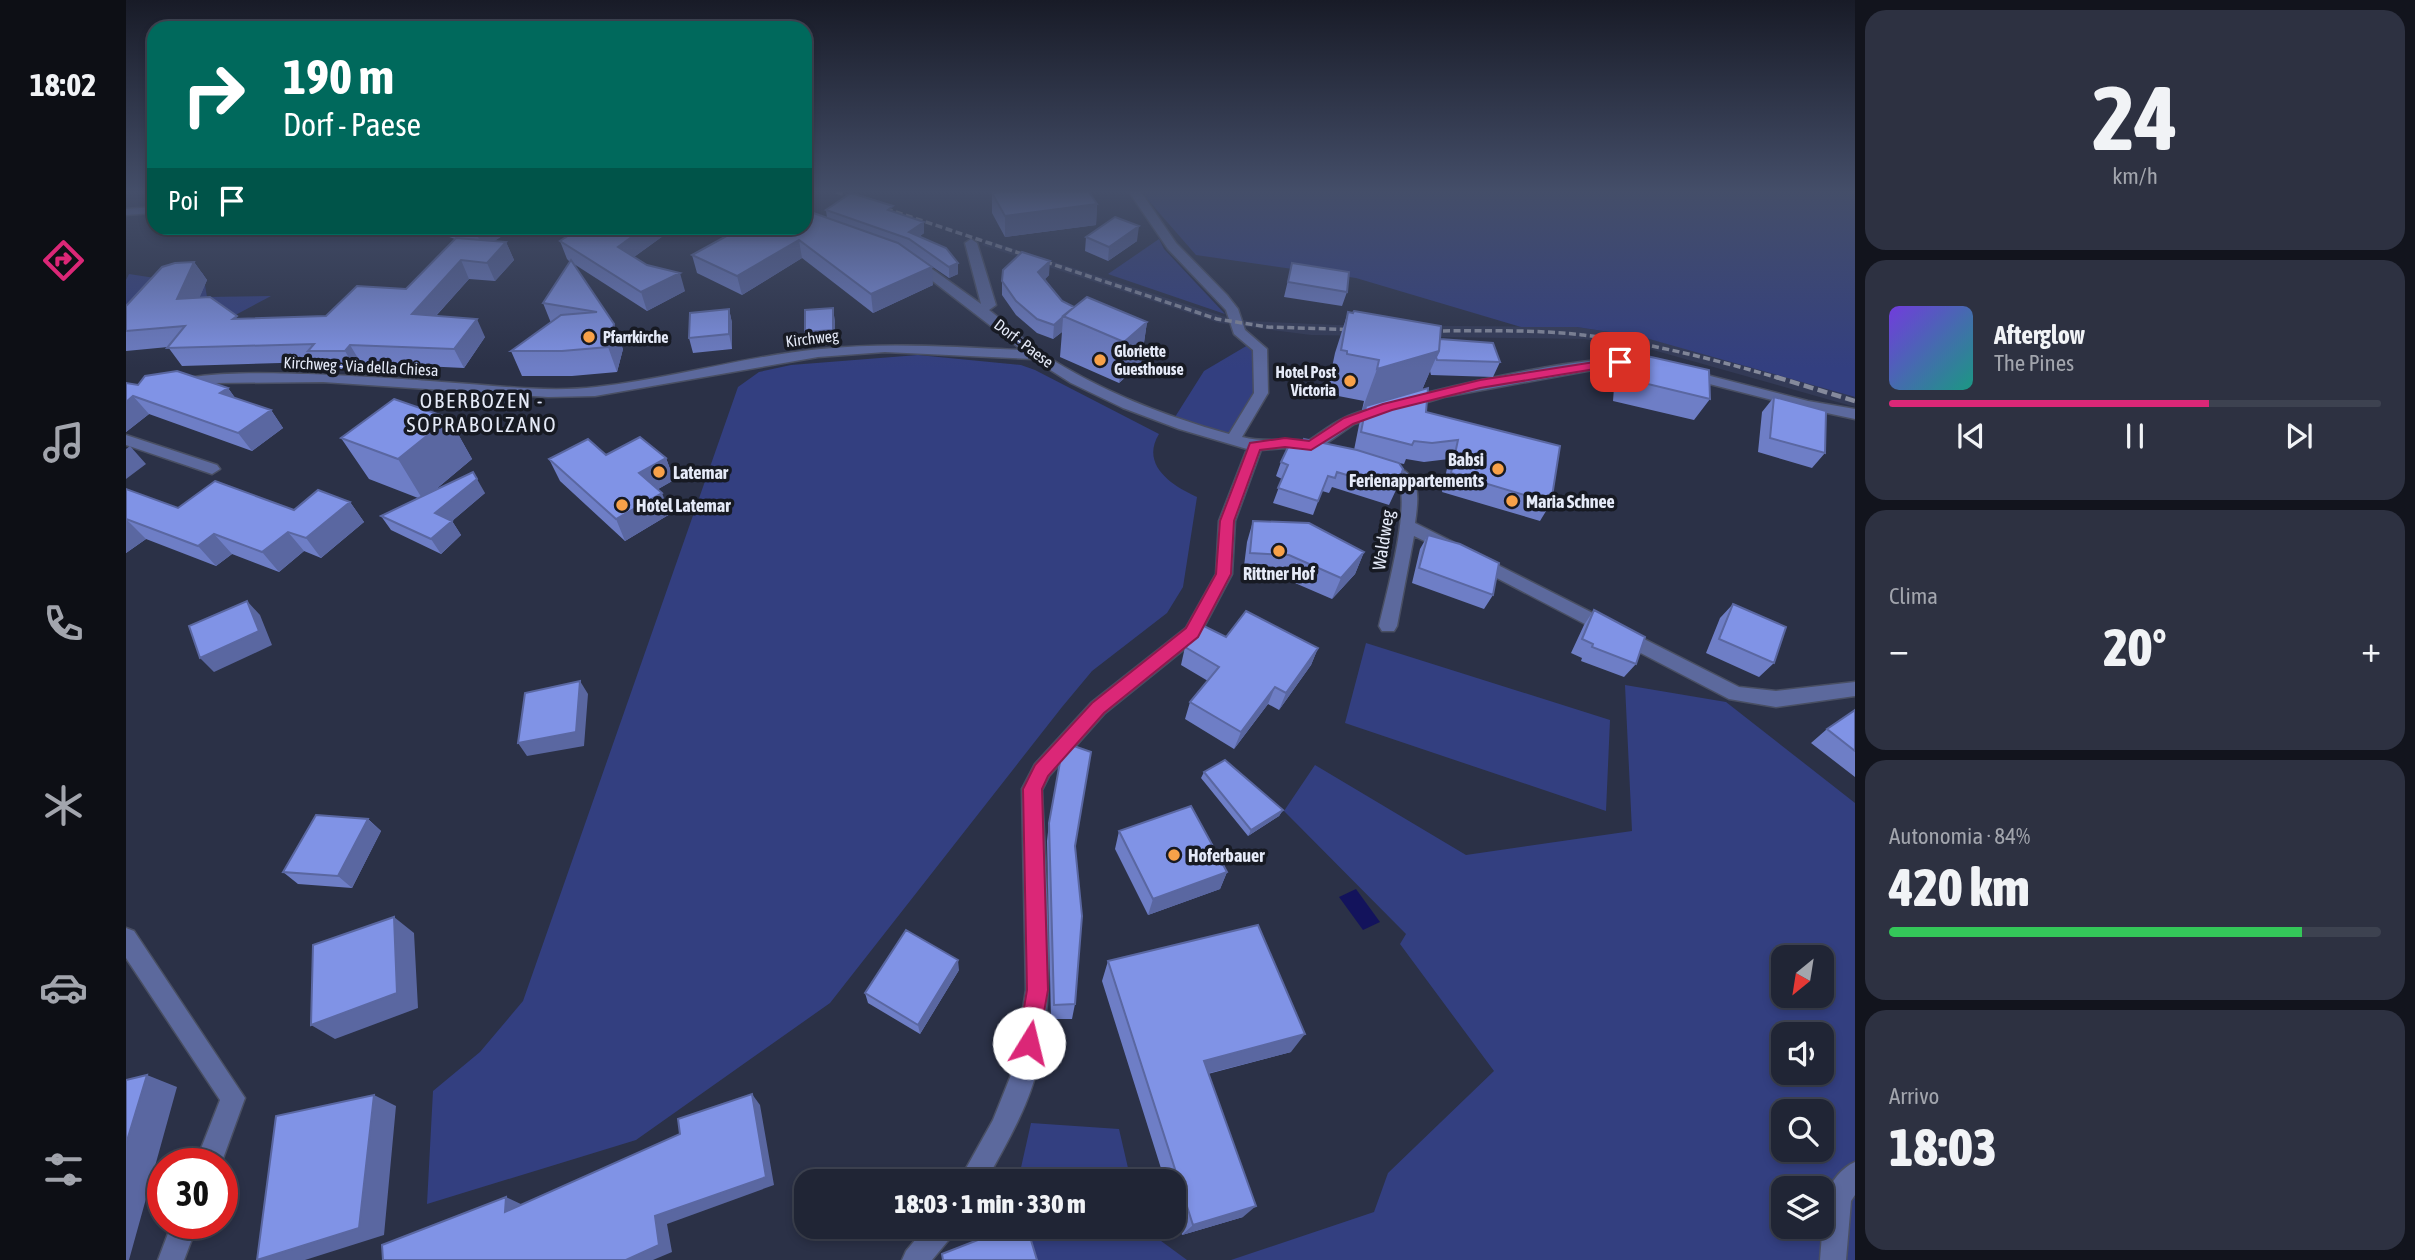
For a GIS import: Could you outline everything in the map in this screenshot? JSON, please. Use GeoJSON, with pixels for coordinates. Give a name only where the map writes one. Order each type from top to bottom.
{"type":"FeatureCollection","features":[{"type":"Feature","properties":{"kind":"street"},"geometry":{"type":"LineString","coordinates":[[973,251],[990,305],[980,309]]}},
{"type":"Feature","properties":{"kind":"street"},"geometry":{"type":"LineString","coordinates":[[1177,251],[1231,308],[1239,323],[1239,331],[1260,349],[1261,393],[1233,440]]}},
{"type":"Feature","properties":{"kind":"street","name":"Dorf - Paese"},"geometry":{"type":"LineString","coordinates":[[905,256],[980,309],[1036,355],[1076,380],[1128,405],[1184,426],[1255,446],[1285,443],[1311,446]]}},
{"type":"Feature","properties":{"kind":"street","name":"Kirchweg"},"geometry":{"type":"LineString","coordinates":[[595,391],[818,353],[885,348],[1036,355]]}},
{"type":"Feature","properties":{"kind":"street"},"geometry":{"type":"LineString","coordinates":[[1311,446],[1349,421],[1387,407],[1480,384],[1620,362],[1667,368],[1808,405],[1855,414]]}},
{"type":"Feature","properties":{"kind":"street","name":"Kirchweg - Via della Chiesa"},"geometry":{"type":"LineString","coordinates":[[160,386],[213,379],[323,379],[548,393],[595,391]]}},
{"type":"Feature","properties":{"kind":"street"},"geometry":{"type":"LineString","coordinates":[[126,440],[212,469]]}},
{"type":"Feature","properties":{"kind":"street"},"geometry":{"type":"LineString","coordinates":[[979,1169],[1002,1128],[1025,1070],[1037,990],[1032,789],[1042,770],[1098,708],[1192,633],[1224,574],[1227,521],[1255,446]]}},
{"type":"Feature","properties":{"kind":"street"},"geometry":{"type":"LineString","coordinates":[[1311,446],[1332,452]]}},
{"type":"Feature","properties":{"kind":"street","name":"Waldweg"},"geometry":{"type":"LineString","coordinates":[[1366,461],[1399,471],[1408,483],[1407,526],[1388,626]]}},
{"type":"Feature","properties":{"kind":"street"},"geometry":{"type":"LineString","coordinates":[[1407,526],[1610,627],[1736,694],[1776,699],[1855,689]]}},
{"type":"Feature","properties":{"kind":"street"},"geometry":{"type":"LineString","coordinates":[[126,939],[233,1098],[214,1148]]}},
{"type":"Feature","properties":{"kind":"street"},"geometry":{"type":"LineString","coordinates":[[1833,1260],[1838,1196],[1855,1175]]}},
{"type":"Feature","properties":{"kind":"street"},"geometry":{"type":"LineString","coordinates":[[171,1260],[179,1239]]}},
{"type":"Feature","properties":{"kind":"street"},"geometry":{"type":"LineString","coordinates":[[915,1260],[933,1239]]}},
{"type":"Feature","properties":{"kind":"shaded area"},"geometry":{"type":"Polygon","coordinates":[[[1000,251],[1020,251],[1222,316],[1249,321],[1337,325],[1577,327],[1642,337],[1855,397],[1855,407],[1653,350],[1584,339],[1311,335],[1219,323],[1000,251]]]}},
{"type":"Feature","properties":{"kind":"shaded area"},"geometry":{"type":"Polygon","coordinates":[[[1142,251],[1166,251],[1225,314],[1108,274],[1142,251]]]}},
{"type":"Feature","properties":{"kind":"shaded area"},"geometry":{"type":"Polygon","coordinates":[[[1192,251],[1855,251],[1855,397],[1642,337],[1577,327],[1521,327],[1356,278],[1196,255],[1192,251]]]}},
{"type":"Feature","properties":{"kind":"shaded area"},"geometry":{"type":"Polygon","coordinates":[[[203,273],[207,297],[271,296],[228,319],[126,336],[126,280],[129,274],[155,278],[203,273]]]}},
{"type":"Feature","properties":{"kind":"shaded area"},"geometry":{"type":"Polygon","coordinates":[[[1248,345],[1254,351],[1256,392],[1231,435],[1175,417],[1204,371],[1248,345]]]}},
{"type":"Feature","properties":{"kind":"shaded area"},"geometry":{"type":"Polygon","coordinates":[[[918,355],[1021,365],[1159,434],[1153,455],[1156,465],[1169,480],[1197,497],[1183,587],[1167,613],[1092,671],[830,1003],[636,1140],[427,1204],[433,1091],[480,1052],[523,1001],[738,387],[759,372],[791,365],[918,355]]]}},
{"type":"Feature","properties":{"kind":"shaded area"},"geometry":{"type":"Polygon","coordinates":[[[1366,643],[1610,720],[1606,811],[1345,723],[1366,643]]]}},
{"type":"Feature","properties":{"kind":"shaded area"},"geometry":{"type":"Polygon","coordinates":[[[1625,685],[1726,702],[1855,803],[1855,1260],[1231,1260],[1374,1212],[1388,1173],[1494,1071],[1400,944],[1406,934],[1284,811],[1315,765],[1466,855],[1632,831],[1625,685]]]}},
{"type":"Feature","properties":{"kind":"shaded area"},"geometry":{"type":"Polygon","coordinates":[[[1356,889],[1380,922],[1363,930],[1339,897],[1356,889]]]}},
{"type":"Feature","properties":{"kind":"shaded area"},"geometry":{"type":"Polygon","coordinates":[[[1031,1123],[1119,1129],[1128,1169],[1021,1169],[1031,1123]]]}},
{"type":"Feature","properties":{"kind":"shaded area"},"geometry":{"type":"Polygon","coordinates":[[[1013,1239],[1158,1239],[1187,1260],[1021,1260],[1013,1239]]]}},
{"type":"Feature","properties":{"kind":"building"},"geometry":{"type":"Polygon","coordinates":[[[443,251],[498,251],[487,263],[461,260],[412,314],[477,319],[454,349],[350,345],[345,351],[308,351],[314,344],[167,348],[185,326],[126,331],[126,306],[162,267],[175,263],[194,262],[177,299],[210,297],[237,316],[233,319],[326,316],[357,286],[406,289],[443,251]]]}},
{"type":"Feature","properties":{"kind":"building"},"geometry":{"type":"Polygon","coordinates":[[[576,251],[624,251],[647,265],[680,273],[641,292],[576,251]]]}},
{"type":"Feature","properties":{"kind":"building"},"geometry":{"type":"Polygon","coordinates":[[[700,251],[780,251],[737,276],[692,255],[700,251]]]}},
{"type":"Feature","properties":{"kind":"building"},"geometry":{"type":"Polygon","coordinates":[[[813,251],[909,251],[932,267],[871,294],[813,251]]]}},
{"type":"Feature","properties":{"kind":"building"},"geometry":{"type":"Polygon","coordinates":[[[926,251],[948,251],[958,263],[949,267],[926,251]]]}},
{"type":"Feature","properties":{"kind":"building"},"geometry":{"type":"Polygon","coordinates":[[[1022,252],[1050,261],[1038,272],[1062,301],[1074,307],[1054,325],[1037,319],[1016,301],[1002,281],[1003,270],[1022,252]]]}},
{"type":"Feature","properties":{"kind":"building"},"geometry":{"type":"Polygon","coordinates":[[[571,260],[614,324],[608,347],[562,351],[511,351],[561,315],[597,312],[543,303],[571,260]]]}},
{"type":"Feature","properties":{"kind":"building"},"geometry":{"type":"Polygon","coordinates":[[[1292,263],[1349,272],[1347,292],[1288,282],[1292,263]]]}},
{"type":"Feature","properties":{"kind":"building"},"geometry":{"type":"Polygon","coordinates":[[[1087,297],[1147,322],[1124,342],[1063,316],[1087,297]]]}},
{"type":"Feature","properties":{"kind":"building"},"geometry":{"type":"Polygon","coordinates":[[[833,308],[833,330],[805,332],[805,310],[833,308]]]}},
{"type":"Feature","properties":{"kind":"building"},"geometry":{"type":"Polygon","coordinates":[[[729,309],[729,334],[689,338],[690,313],[729,309]]]}},
{"type":"Feature","properties":{"kind":"building"},"geometry":{"type":"Polygon","coordinates":[[[1348,312],[1441,326],[1439,351],[1377,369],[1379,360],[1347,354],[1347,351],[1341,350],[1348,312]]]}},
{"type":"Feature","properties":{"kind":"building"},"geometry":{"type":"Polygon","coordinates":[[[1440,339],[1493,343],[1500,362],[1437,360],[1440,339]]]}},
{"type":"Feature","properties":{"kind":"building"},"geometry":{"type":"Polygon","coordinates":[[[1629,352],[1709,370],[1710,399],[1627,379],[1629,352]]]}},
{"type":"Feature","properties":{"kind":"building"},"geometry":{"type":"Polygon","coordinates":[[[177,371],[228,388],[220,393],[271,410],[238,433],[133,396],[126,402],[126,383],[138,385],[145,376],[177,371]]]}},
{"type":"Feature","properties":{"kind":"building"},"geometry":{"type":"Polygon","coordinates":[[[1428,388],[1426,412],[1560,446],[1551,503],[1451,473],[1458,440],[1432,443],[1414,441],[1412,445],[1361,432],[1366,406],[1428,388]]]}},
{"type":"Feature","properties":{"kind":"building"},"geometry":{"type":"Polygon","coordinates":[[[1774,397],[1826,411],[1825,453],[1770,438],[1774,397]]]}},
{"type":"Feature","properties":{"kind":"building"},"geometry":{"type":"Polygon","coordinates":[[[394,399],[449,418],[398,459],[341,438],[394,399]]]}},
{"type":"Feature","properties":{"kind":"building"},"geometry":{"type":"Polygon","coordinates":[[[640,437],[666,458],[639,473],[662,493],[616,519],[549,459],[588,439],[606,455],[640,437]]]}},
{"type":"Feature","properties":{"kind":"building"},"geometry":{"type":"Polygon","coordinates":[[[1304,439],[1357,450],[1399,463],[1403,469],[1396,490],[1337,472],[1335,478],[1328,476],[1318,501],[1278,488],[1288,465],[1281,462],[1291,441],[1302,444],[1304,439]]]}},
{"type":"Feature","properties":{"kind":"building"},"geometry":{"type":"Polygon","coordinates":[[[473,472],[477,479],[435,513],[452,521],[431,539],[381,516],[473,472]]]}},
{"type":"Feature","properties":{"kind":"building"},"geometry":{"type":"Polygon","coordinates":[[[215,481],[294,510],[318,490],[350,502],[306,538],[288,532],[262,552],[214,534],[198,546],[126,519],[126,489],[178,508],[215,481]]]}},
{"type":"Feature","properties":{"kind":"building"},"geometry":{"type":"Polygon","coordinates":[[[1253,521],[1309,523],[1364,552],[1341,578],[1289,555],[1250,553],[1253,521]]]}},
{"type":"Feature","properties":{"kind":"building"},"geometry":{"type":"Polygon","coordinates":[[[1428,535],[1460,544],[1499,563],[1493,595],[1419,568],[1428,535]]]}},
{"type":"Feature","properties":{"kind":"building"},"geometry":{"type":"Polygon","coordinates":[[[247,601],[259,631],[200,658],[189,626],[247,601]]]}},
{"type":"Feature","properties":{"kind":"building"},"geometry":{"type":"Polygon","coordinates":[[[1733,604],[1786,627],[1774,663],[1719,639],[1733,604]]]}},
{"type":"Feature","properties":{"kind":"building"},"geometry":{"type":"Polygon","coordinates":[[[1594,610],[1645,637],[1636,664],[1592,647],[1593,644],[1582,639],[1594,610]]]}},
{"type":"Feature","properties":{"kind":"building"},"geometry":{"type":"Polygon","coordinates":[[[1246,611],[1318,648],[1286,693],[1275,687],[1241,732],[1190,702],[1219,667],[1185,647],[1204,626],[1226,637],[1246,611]]]}},
{"type":"Feature","properties":{"kind":"building"},"geometry":{"type":"Polygon","coordinates":[[[580,681],[576,732],[518,743],[525,693],[580,681]]]}},
{"type":"Feature","properties":{"kind":"building"},"geometry":{"type":"Polygon","coordinates":[[[1855,710],[1855,751],[1827,729],[1855,710]]]}},
{"type":"Feature","properties":{"kind":"building"},"geometry":{"type":"Polygon","coordinates":[[[1071,745],[1091,752],[1075,846],[1082,916],[1075,1004],[1054,1005],[1049,823],[1060,762],[1071,745]]]}},
{"type":"Feature","properties":{"kind":"building"},"geometry":{"type":"Polygon","coordinates":[[[1225,760],[1283,810],[1251,830],[1204,772],[1225,760]]]}},
{"type":"Feature","properties":{"kind":"building"},"geometry":{"type":"Polygon","coordinates":[[[1191,806],[1227,872],[1153,899],[1119,831],[1191,806]]]}},
{"type":"Feature","properties":{"kind":"building"},"geometry":{"type":"Polygon","coordinates":[[[316,815],[368,819],[338,876],[283,872],[316,815]]]}},
{"type":"Feature","properties":{"kind":"building"},"geometry":{"type":"Polygon","coordinates":[[[394,917],[397,993],[311,1025],[313,945],[394,917]]]}},
{"type":"Feature","properties":{"kind":"building"},"geometry":{"type":"Polygon","coordinates":[[[1258,925],[1305,1034],[1204,1061],[1256,1206],[1193,1225],[1186,1203],[1186,1169],[1175,1169],[1108,961],[1258,925]]]}},
{"type":"Feature","properties":{"kind":"building"},"geometry":{"type":"Polygon","coordinates":[[[906,930],[958,960],[918,1025],[865,993],[906,930]]]}},
{"type":"Feature","properties":{"kind":"building"},"geometry":{"type":"Polygon","coordinates":[[[147,1075],[126,1144],[126,1080],[147,1075]]]}},
{"type":"Feature","properties":{"kind":"building"},"geometry":{"type":"Polygon","coordinates":[[[752,1094],[766,1177],[655,1216],[659,1245],[626,1260],[383,1260],[382,1245],[506,1197],[505,1212],[680,1134],[678,1119],[752,1094]]]}},
{"type":"Feature","properties":{"kind":"building"},"geometry":{"type":"Polygon","coordinates":[[[374,1095],[359,1228],[257,1260],[276,1116],[374,1095]]]}},
{"type":"Feature","properties":{"kind":"building"},"geometry":{"type":"Polygon","coordinates":[[[980,1239],[1031,1239],[1037,1260],[943,1260],[942,1254],[980,1239]]]}},
{"type":"Feature","properties":{"kind":"railway"},"geometry":{"type":"LineString","coordinates":[[1012,251],[1217,319],[1268,327],[1363,330]]}},
{"type":"Feature","properties":{"kind":"railway"},"geometry":{"type":"LineString","coordinates":[[1422,331],[1523,331],[1583,335],[1684,353],[1782,379]]}},
{"type":"Feature","properties":{"kind":"railway"},"geometry":{"type":"LineString","coordinates":[[1776,377],[1855,401]]}},
{"type":"Feature","properties":{"kind":"place","name":"Pfarrkirche"},"geometry":{"type":"Point","coordinates":[589,337]}},
{"type":"Feature","properties":{"kind":"place","name":"Gloriette Guesthouse"},"geometry":{"type":"Point","coordinates":[1100,360]}},
{"type":"Feature","properties":{"kind":"place","name":"Hotel Post Victoria"},"geometry":{"type":"Point","coordinates":[1350,381]}},
{"type":"Feature","properties":{"kind":"place","name":"Babsi Ferienappartements"},"geometry":{"type":"Point","coordinates":[1498,469]}},
{"type":"Feature","properties":{"kind":"place","name":"Latemar"},"geometry":{"type":"Point","coordinates":[659,472]}},
{"type":"Feature","properties":{"kind":"place","name":"Maria Schnee"},"geometry":{"type":"Point","coordinates":[1512,501]}},
{"type":"Feature","properties":{"kind":"place","name":"Hotel Latemar"},"geometry":{"type":"Point","coordinates":[622,505]}},
{"type":"Feature","properties":{"kind":"place","name":"Rittner Hof"},"geometry":{"type":"Point","coordinates":[1279,551]}},
{"type":"Feature","properties":{"kind":"place","name":"Hoferbauer"},"geometry":{"type":"Point","coordinates":[1174,855]}},
{"type":"Feature","properties":{"kind":"district","name":"OBERBOZEN - SOPRABOLZANO"},"geometry":{"type":"Point","coordinates":[482,412]}},
{"type":"Feature","properties":{"kind":"route"},"geometry":{"type":"LineString","coordinates":[[1029,1043],[1037,990],[1032,789],[1042,770],[1098,708],[1192,633],[1224,574],[1227,521],[1255,446],[1285,443],[1311,446],[1349,421],[1387,407],[1480,384],[1620,362]]}}]}
